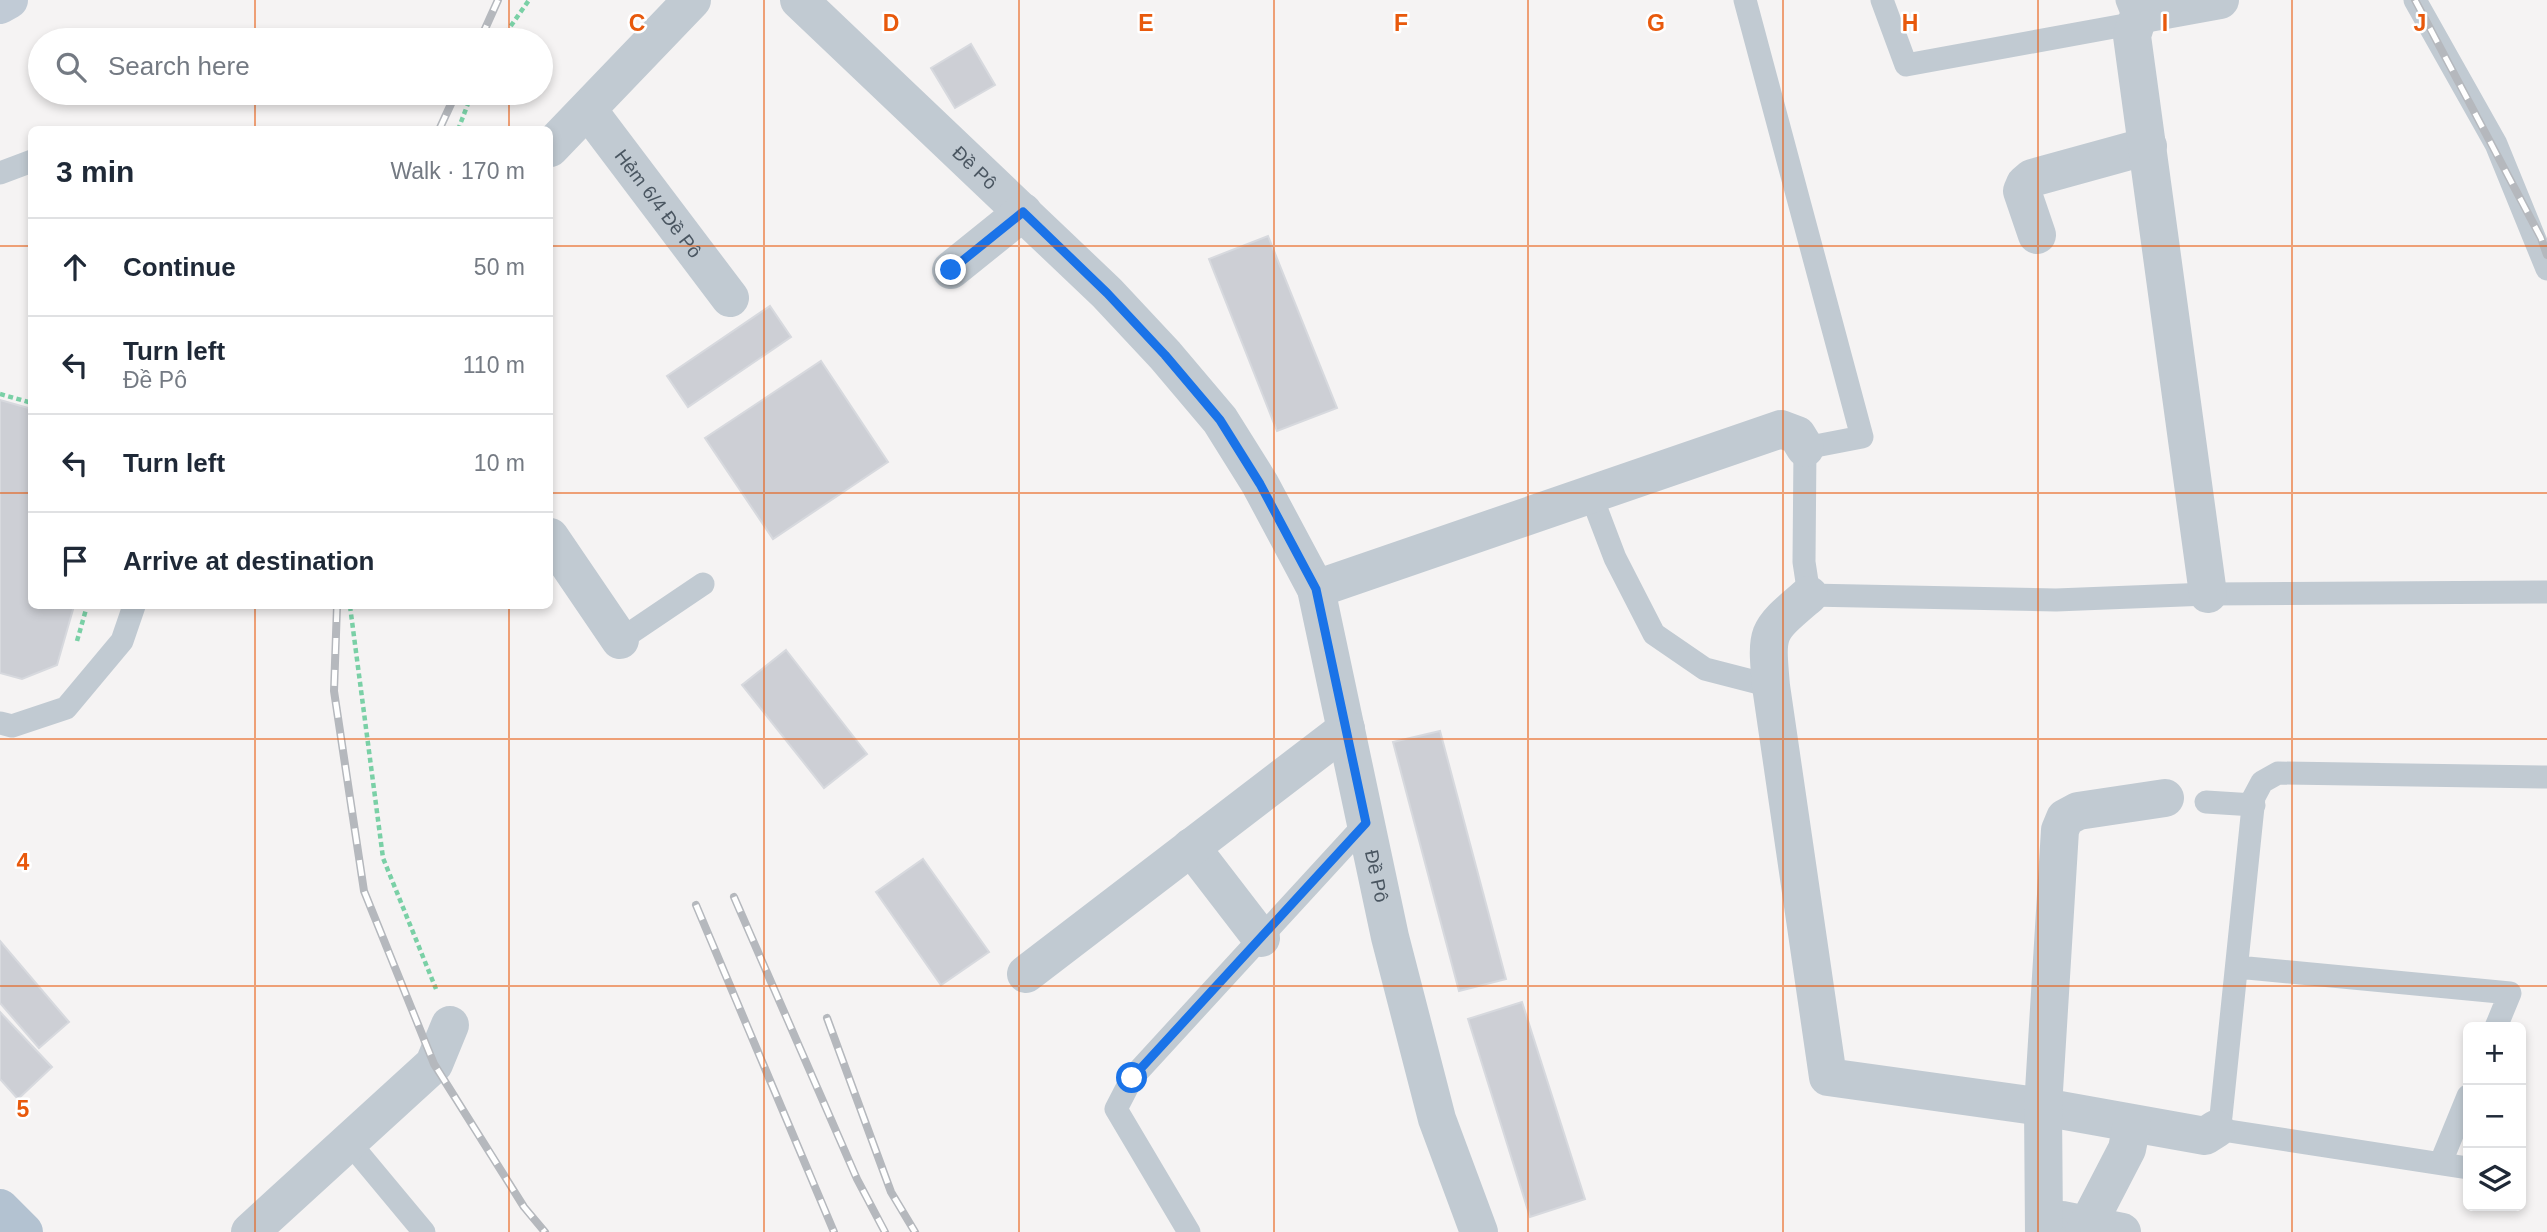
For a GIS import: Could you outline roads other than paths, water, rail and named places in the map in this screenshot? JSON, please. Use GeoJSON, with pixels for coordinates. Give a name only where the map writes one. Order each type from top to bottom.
{"type":"FeatureCollection","features":[{"type":"Feature","properties":{"kind":"main road"},"geometry":{"type":"LineString","coordinates":[[0,1208],[24,1232]]}},
{"type":"Feature","properties":{"kind":"street"},"geometry":{"type":"LineString","coordinates":[[0,5],[9,0]]}},
{"type":"Feature","properties":{"kind":"street"},"geometry":{"type":"LineString","coordinates":[[553,145],[692,0]]}},
{"type":"Feature","properties":{"kind":"street","name":"Đề Pô"},"geometry":{"type":"LineString","coordinates":[[799,0],[1107,293],[1165,355],[1220,420],[1260,484],[1316,589],[1390,936],[1437,1119],[1479,1232]]}},
{"type":"Feature","properties":{"kind":"street"},"geometry":{"type":"LineString","coordinates":[[2208,594],[2132,36],[2131,12],[2143,14],[2220,0]]}},
{"type":"Feature","properties":{"kind":"street","name":"Hẻm 6/4 Đề Pô"},"geometry":{"type":"LineString","coordinates":[[588,110],[730,298]]}},
{"type":"Feature","properties":{"kind":"street"},"geometry":{"type":"LineString","coordinates":[[2037,235],[2022,191],[2032,178],[2148,146]]}},
{"type":"Feature","properties":{"kind":"street"},"geometry":{"type":"LineString","coordinates":[[951,270],[1023,212]]}},
{"type":"Feature","properties":{"kind":"street"},"geometry":{"type":"LineString","coordinates":[[1316,589],[1781,429],[1797,435],[1805,448]]}},
{"type":"Feature","properties":{"kind":"street"},"geometry":{"type":"LineString","coordinates":[[553,541],[620,640]]}},
{"type":"Feature","properties":{"kind":"street"},"geometry":{"type":"LineString","coordinates":[[1809,595],[1776,624],[1767,644],[1828,1077],[2043,1107],[2205,1136],[2216,1129]]}},
{"type":"Feature","properties":{"kind":"street"},"geometry":{"type":"LineString","coordinates":[[1026,974],[1346,729]]}},
{"type":"Feature","properties":{"kind":"street"},"geometry":{"type":"LineString","coordinates":[[2132,1124],[2127,1149],[2097,1229],[2044,1224],[2043,1107],[2060,830],[2065,818],[2078,811],[2165,798]]}},
{"type":"Feature","properties":{"kind":"street"},"geometry":{"type":"LineString","coordinates":[[1191,847],[1261,938]]}},
{"type":"Feature","properties":{"kind":"street"},"geometry":{"type":"LineString","coordinates":[[250,1232],[434,1064],[450,1025]]}},
{"type":"Feature","properties":{"kind":"lane"},"geometry":{"type":"LineString","coordinates":[[1745,0],[1862,437],[1805,448],[1804,562],[1809,595],[2056,600],[2208,594],[2547,592]]}},
{"type":"Feature","properties":{"kind":"lane"},"geometry":{"type":"LineString","coordinates":[[1882,0],[1906,65],[2131,12]]}},
{"type":"Feature","properties":{"kind":"lane"},"geometry":{"type":"LineString","coordinates":[[2415,0],[2496,144],[2547,269]]}},
{"type":"Feature","properties":{"kind":"lane"},"geometry":{"type":"LineString","coordinates":[[0,173],[28,162]]}},
{"type":"Feature","properties":{"kind":"lane"},"geometry":{"type":"LineString","coordinates":[[1591,495],[1615,558],[1654,634],[1705,669],[1771,686]]}},
{"type":"Feature","properties":{"kind":"lane"},"geometry":{"type":"LineString","coordinates":[[620,640],[704,584]]}},
{"type":"Feature","properties":{"kind":"lane"},"geometry":{"type":"LineString","coordinates":[[0,723],[12,726],[66,708],[122,641],[133,609]]}},
{"type":"Feature","properties":{"kind":"lane"},"geometry":{"type":"LineString","coordinates":[[2463,1166],[2216,1129],[2221,1116],[2254,797],[2262,782],[2278,773],[2547,777]]}},
{"type":"Feature","properties":{"kind":"lane"},"geometry":{"type":"LineString","coordinates":[[2206,802],[2254,806]]}},
{"type":"Feature","properties":{"kind":"lane"},"geometry":{"type":"LineString","coordinates":[[1189,1232],[1115,1109],[1132,1078],[1366,823]]}},
{"type":"Feature","properties":{"kind":"lane"},"geometry":{"type":"LineString","coordinates":[[2237,967],[2510,993],[2498,1022]]}},
{"type":"Feature","properties":{"kind":"lane"},"geometry":{"type":"LineString","coordinates":[[2441,1162],[2463,1108]]}},
{"type":"Feature","properties":{"kind":"lane"},"geometry":{"type":"LineString","coordinates":[[349,1142],[424,1232]]}},
{"type":"Feature","properties":{"kind":"railway"},"geometry":{"type":"LineString","coordinates":[[485,28],[498,0]]}},
{"type":"Feature","properties":{"kind":"railway"},"geometry":{"type":"LineString","coordinates":[[2415,0],[2541,238],[2547,255]]}},
{"type":"Feature","properties":{"kind":"railway"},"geometry":{"type":"LineString","coordinates":[[441,126],[450,105]]}},
{"type":"Feature","properties":{"kind":"railway"},"geometry":{"type":"LineString","coordinates":[[337,609],[334,691],[364,891],[434,1064],[524,1207],[545,1232]]}},
{"type":"Feature","properties":{"kind":"railway"},"geometry":{"type":"LineString","coordinates":[[734,897],[857,1179],[885,1232]]}},
{"type":"Feature","properties":{"kind":"railway"},"geometry":{"type":"LineString","coordinates":[[696,905],[834,1232]]}},
{"type":"Feature","properties":{"kind":"railway"},"geometry":{"type":"LineString","coordinates":[[827,1018],[891,1192],[915,1232]]}}]}
